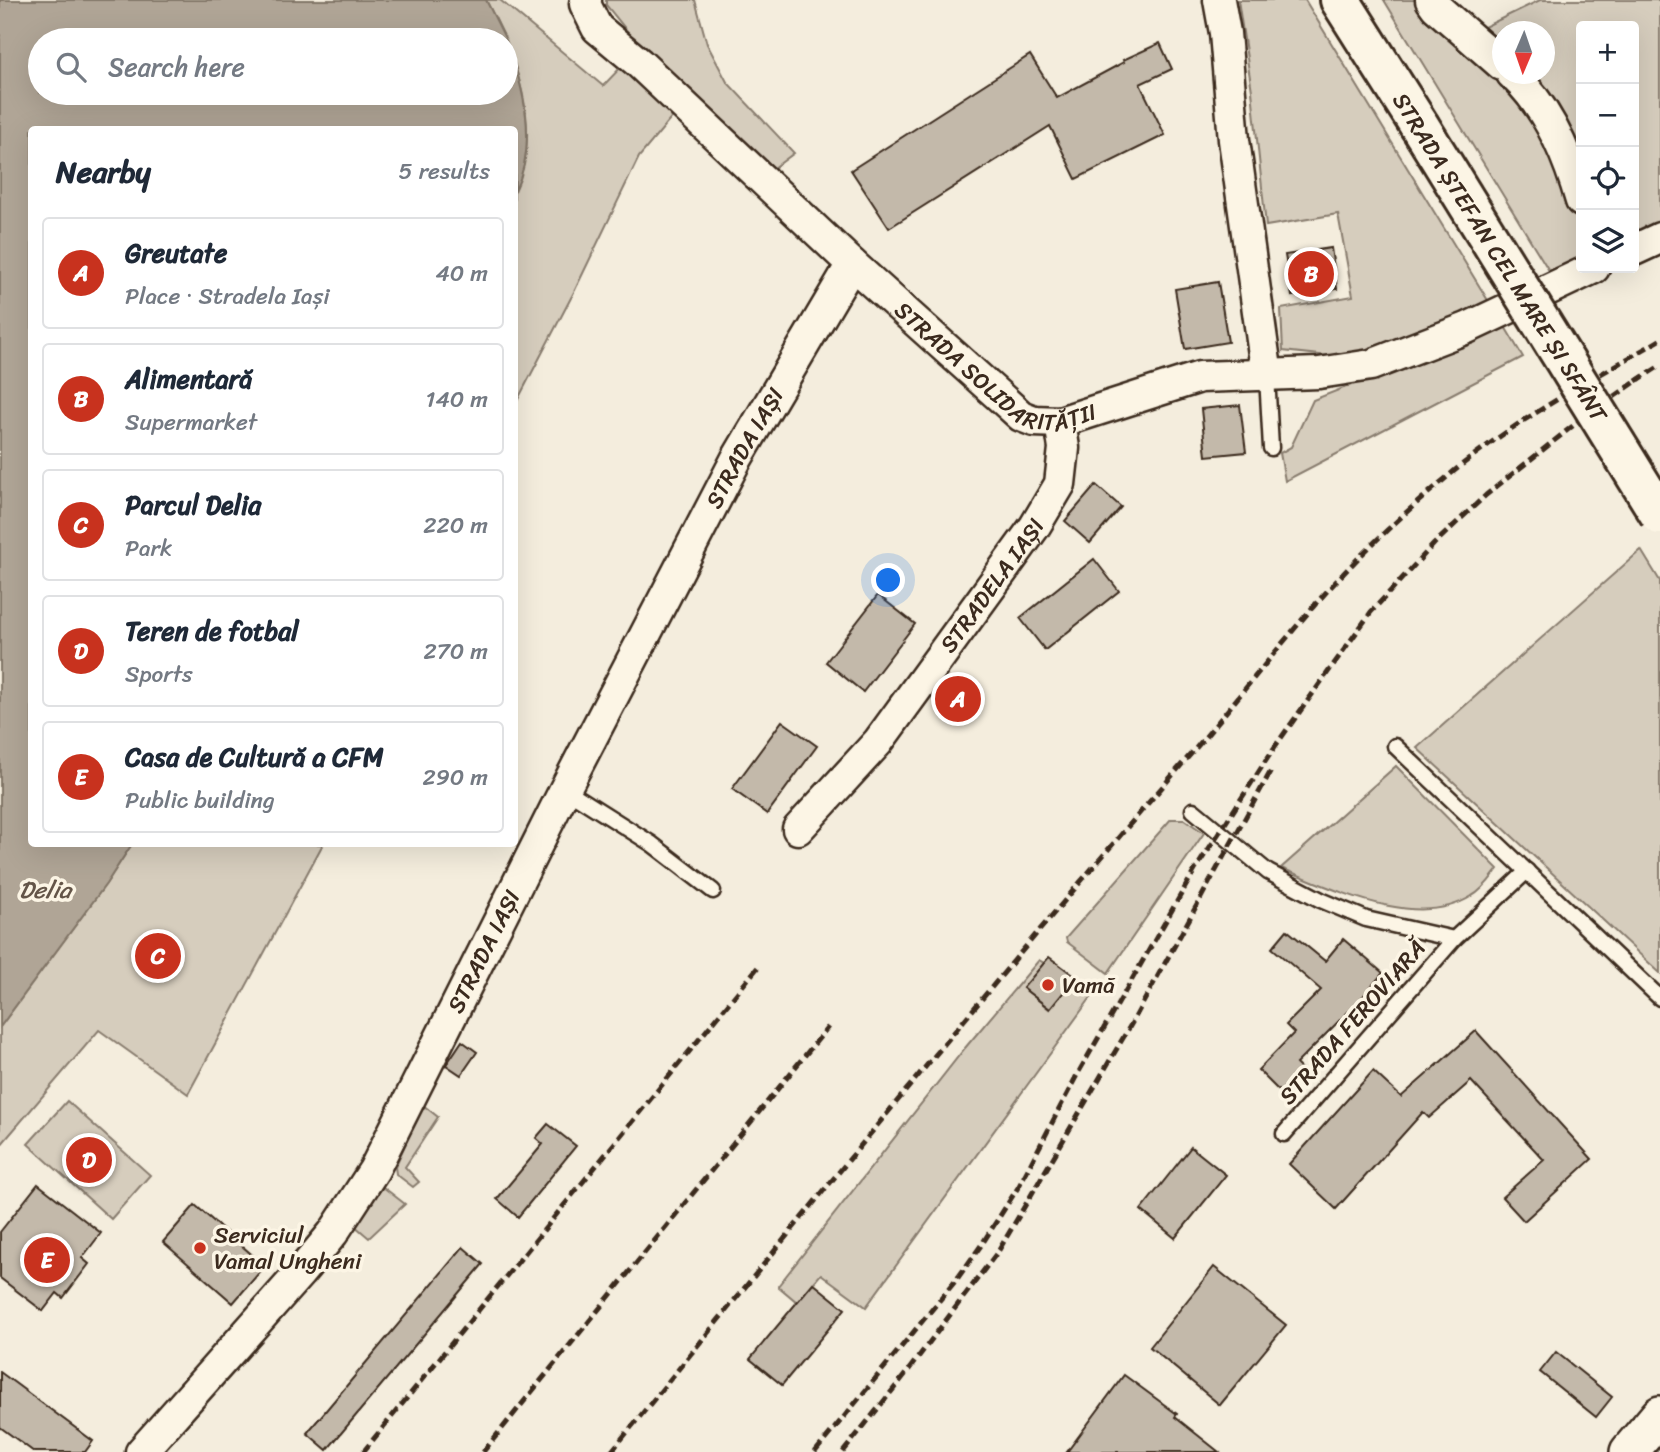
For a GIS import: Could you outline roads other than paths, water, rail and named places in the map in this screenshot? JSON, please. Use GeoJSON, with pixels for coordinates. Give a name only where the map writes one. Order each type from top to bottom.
{"type":"FeatureCollection","features":[{"type":"Feature","properties":{"kind":"main road","name":"STRADA ȘTEFAN CEL MARE ȘI SFÂNT"},"geometry":{"type":"LineString","coordinates":[[1340,0],[1660,515]]}},
{"type":"Feature","properties":{"kind":"street","name":"STRADA SOLIDARITĂȚII"},"geometry":{"type":"LineString","coordinates":[[586,0],[585,4],[597,28],[639,62],[852,264],[1021,416],[1034,421],[1060,422],[1200,377],[1319,373],[1371,365],[1467,328],[1583,273]]}},
{"type":"Feature","properties":{"kind":"street"},"geometry":{"type":"LineString","coordinates":[[1219,0],[1225,33],[1233,130],[1267,376]]}},
{"type":"Feature","properties":{"kind":"street"},"geometry":{"type":"LineString","coordinates":[[1431,0],[1492,55]]}},
{"type":"Feature","properties":{"kind":"street"},"geometry":{"type":"LineString","coordinates":[[1523,84],[1557,136],[1576,187]]}},
{"type":"Feature","properties":{"kind":"street"},"geometry":{"type":"LineString","coordinates":[[1639,248],[1660,238]]}},
{"type":"Feature","properties":{"kind":"street","name":"STRADA IAȘI"},"geometry":{"type":"LineString","coordinates":[[141,1452],[300,1273],[355,1202],[374,1170],[565,789],[736,460],[852,264]]}},
{"type":"Feature","properties":{"kind":"street","name":"STRADELA IAȘI"},"geometry":{"type":"LineString","coordinates":[[798,830],[878,743],[1035,526],[1060,484],[1064,456],[1060,422]]}},
{"type":"Feature","properties":{"kind":"street"},"geometry":{"type":"LineString","coordinates":[[1629,1452],[1660,1415]]}},
{"type":"Feature","properties":{"kind":"lane"},"geometry":{"type":"LineString","coordinates":[[1267,376],[1271,448]]}},
{"type":"Feature","properties":{"kind":"lane"},"geometry":{"type":"LineString","coordinates":[[1395,746],[1660,998]]}},
{"type":"Feature","properties":{"kind":"lane"},"geometry":{"type":"LineString","coordinates":[[565,789],[652,844],[713,891]]}},
{"type":"Feature","properties":{"kind":"lane","name":"STRADA FEROVIARĂ"},"geometry":{"type":"LineString","coordinates":[[1193,810],[1268,872],[1321,900],[1366,919],[1454,939]]}},
{"type":"Feature","properties":{"kind":"lane","name":"STRADA FEROVIARĂ"},"geometry":{"type":"LineString","coordinates":[[1284,1134],[1454,939],[1527,871]]}},
{"type":"Feature","properties":{"kind":"water","name":"Delia"},"geometry":{"type":"Polygon","coordinates":[[[0,0],[486,0],[500,28],[28,28],[28,105],[518,105],[518,77],[527,135],[526,154],[518,183],[518,126],[28,126],[28,847],[130,847],[106,884],[0,1027],[0,0]]]}},
{"type":"Feature","properties":{"kind":"railway"},"geometry":{"type":"LineString","coordinates":[[611,1452],[966,1018],[1343,574],[1423,497],[1492,442],[1546,406],[1660,340]]}},
{"type":"Feature","properties":{"kind":"railway"},"geometry":{"type":"LineString","coordinates":[[1636,381],[1660,366]]}},
{"type":"Feature","properties":{"kind":"railway"},"geometry":{"type":"LineString","coordinates":[[815,1452],[957,1279],[982,1244],[1019,1186],[1077,1075],[1195,870],[1276,745],[1371,612],[1434,544],[1486,495],[1579,421],[1644,376]]}},
{"type":"Feature","properties":{"kind":"railway"},"geometry":{"type":"LineString","coordinates":[[843,1452],[999,1250],[1133,1021],[1272,769]]}},
{"type":"Feature","properties":{"kind":"railway"},"geometry":{"type":"LineString","coordinates":[[363,1452],[758,967]]}},
{"type":"Feature","properties":{"kind":"railway"},"geometry":{"type":"LineString","coordinates":[[483,1452],[828,1027]]}},
{"type":"Feature","properties":{"kind":"place","name":"Alimentară"},"geometry":{"type":"Point","coordinates":[1311,274]}},
{"type":"Feature","properties":{"kind":"place","name":"Greutate"},"geometry":{"type":"Point","coordinates":[958,699]}},
{"type":"Feature","properties":{"kind":"place","name":"Parcul Delia"},"geometry":{"type":"Point","coordinates":[158,956]}},
{"type":"Feature","properties":{"kind":"place","name":"Vamă"},"geometry":{"type":"Point","coordinates":[1048,985]}},
{"type":"Feature","properties":{"kind":"place","name":"Teren de fotbal"},"geometry":{"type":"Point","coordinates":[89,1160]}},
{"type":"Feature","properties":{"kind":"place","name":"Serviciul Vamal Ungheni"},"geometry":{"type":"Point","coordinates":[200,1248]}},
{"type":"Feature","properties":{"kind":"place","name":"Casa de Cultură a CFM"},"geometry":{"type":"Point","coordinates":[47,1260]}}]}
